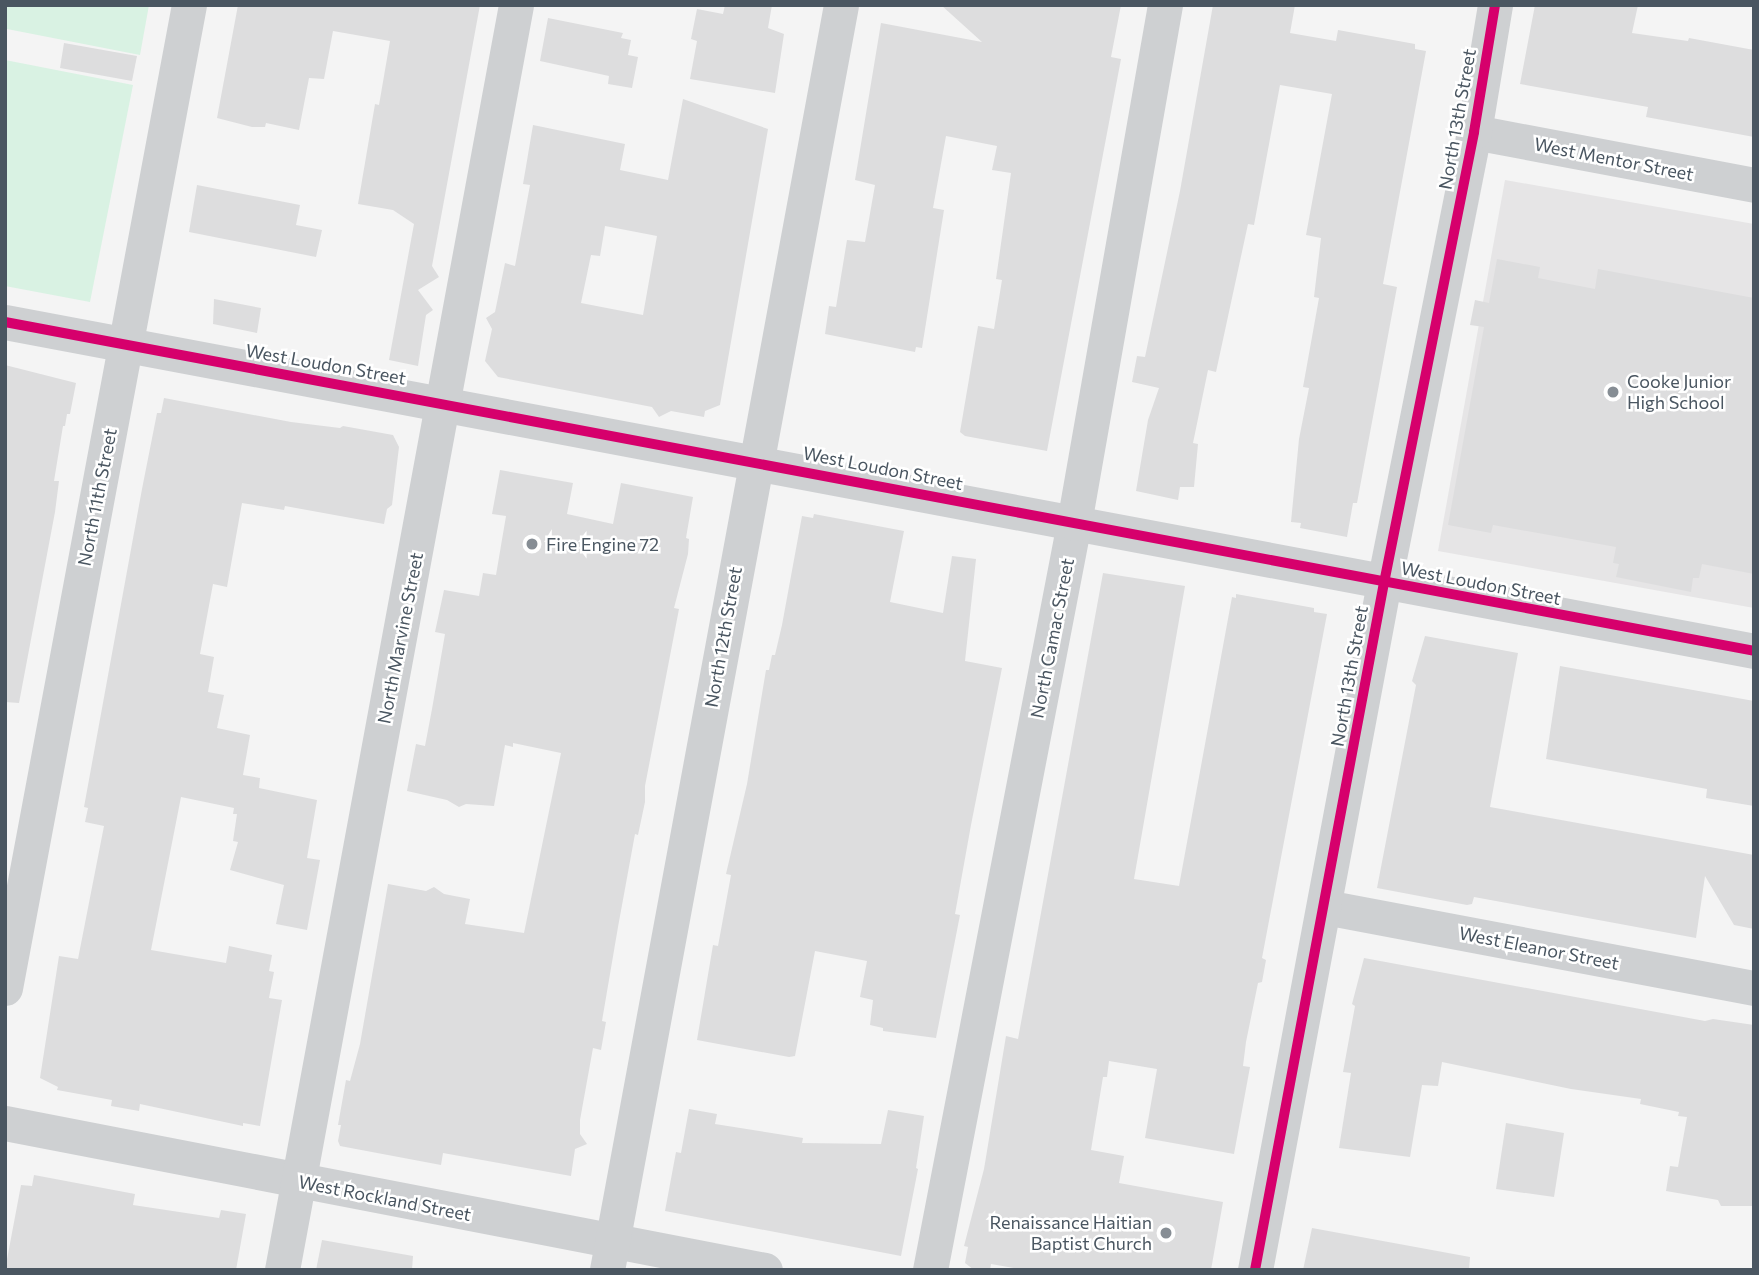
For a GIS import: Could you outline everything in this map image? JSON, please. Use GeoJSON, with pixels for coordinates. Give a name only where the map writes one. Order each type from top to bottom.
{"type":"FeatureCollection","features":[{"type":"Feature","properties":{"kind":"street","name":"North 11th Street"},"geometry":{"type":"LineString","coordinates":[[5,988],[189,5]]}},
{"type":"Feature","properties":{"kind":"street","name":"North Marvine Street"},"geometry":{"type":"LineString","coordinates":[[282,1270],[516,5]]}},
{"type":"Feature","properties":{"kind":"street","name":"North 12th Street"},"geometry":{"type":"LineString","coordinates":[[610,1256],[841,5]]}},
{"type":"Feature","properties":{"kind":"street","name":"North Camac Street"},"geometry":{"type":"LineString","coordinates":[[930,1270],[1074,523],[1165,5]]}},
{"type":"Feature","properties":{"kind":"street","name":"North 13th Street"},"geometry":{"type":"LineString","coordinates":[[1255,1270],[1384,583],[1474,132],[1495,5]]}},
{"type":"Feature","properties":{"kind":"street","name":"West Mentor Street"},"geometry":{"type":"LineString","coordinates":[[1474,132],[1754,185]]}},
{"type":"Feature","properties":{"kind":"street","name":"West Loudon Street"},"geometry":{"type":"LineString","coordinates":[[5,322],[1754,651]]}},
{"type":"Feature","properties":{"kind":"street","name":"West Eleanor Street"},"geometry":{"type":"LineString","coordinates":[[1325,906],[1754,988]]}},
{"type":"Feature","properties":{"kind":"street","name":"West Rockland Street"},"geometry":{"type":"LineString","coordinates":[[5,1123],[299,1181],[610,1256],[765,1270]]}},
{"type":"Feature","properties":{"kind":"shaded area","name":"Cooke Junior High School"},"geometry":{"type":"Polygon","coordinates":[[[1505,180],[1754,224],[1754,608],[1438,551],[1505,180]]]}},
{"type":"Feature","properties":{"kind":"green space"},"geometry":{"type":"Polygon","coordinates":[[[5,5],[149,5],[140,55],[7,29],[5,37],[5,5]]]}},
{"type":"Feature","properties":{"kind":"green space"},"geometry":{"type":"Polygon","coordinates":[[[5,60],[133,85],[90,302],[5,286],[5,60]]]}},
{"type":"Feature","properties":{"kind":"building"},"geometry":{"type":"Polygon","coordinates":[[[238,5],[480,5],[432,266],[439,277],[418,290],[433,310],[426,315],[418,366],[389,360],[414,224],[393,210],[358,204],[375,104],[379,105],[390,41],[333,31],[324,79],[309,78],[299,130],[266,123],[265,127],[252,127],[217,118],[238,5]]]}},
{"type":"Feature","properties":{"kind":"building"},"geometry":{"type":"Polygon","coordinates":[[[725,5],[772,5],[768,28],[784,34],[775,93],[690,79],[697,41],[691,39],[697,9],[723,14],[725,5]]]}},
{"type":"Feature","properties":{"kind":"building"},"geometry":{"type":"Polygon","coordinates":[[[941,5],[1121,5],[1111,57],[1121,59],[1047,451],[965,436],[960,432],[978,326],[994,329],[1002,280],[996,279],[1011,173],[992,170],[997,146],[946,136],[933,208],[944,210],[922,348],[916,347],[915,352],[825,334],[829,306],[836,307],[847,240],[865,242],[875,185],[855,180],[881,23],[982,42],[941,5]]]}},
{"type":"Feature","properties":{"kind":"building"},"geometry":{"type":"Polygon","coordinates":[[[1213,5],[1295,5],[1290,33],[1336,41],[1338,30],[1415,44],[1415,49],[1426,51],[1383,284],[1397,287],[1357,503],[1353,503],[1347,537],[1300,528],[1301,523],[1291,522],[1299,439],[1309,388],[1303,387],[1319,298],[1314,297],[1321,238],[1306,235],[1332,94],[1280,85],[1254,225],[1248,224],[1216,372],[1208,370],[1193,443],[1198,444],[1194,487],[1180,487],[1178,500],[1136,491],[1148,420],[1159,388],[1132,382],[1137,356],[1145,357],[1180,191],[1213,5]]]}},
{"type":"Feature","properties":{"kind":"building"},"geometry":{"type":"Polygon","coordinates":[[[1535,5],[1638,5],[1632,33],[1688,41],[1689,38],[1754,50],[1754,137],[1646,117],[1648,107],[1520,84],[1535,5]]]}},
{"type":"Feature","properties":{"kind":"building"},"geometry":{"type":"Polygon","coordinates":[[[548,18],[623,33],[621,38],[631,40],[628,55],[638,57],[632,88],[608,84],[609,76],[540,61],[548,18]]]}},
{"type":"Feature","properties":{"kind":"building"},"geometry":{"type":"Polygon","coordinates":[[[64,43],[137,56],[132,81],[60,68],[64,43]]]}},
{"type":"Feature","properties":{"kind":"building"},"geometry":{"type":"Polygon","coordinates":[[[683,99],[768,129],[720,405],[705,411],[704,417],[671,411],[659,417],[652,407],[498,377],[485,361],[492,329],[486,318],[495,312],[505,263],[515,266],[530,185],[523,184],[533,125],[625,144],[620,170],[668,180],[683,99]],[[605,226],[600,256],[591,255],[581,303],[643,315],[657,236],[605,226]]]}},
{"type":"Feature","properties":{"kind":"building"},"geometry":{"type":"Polygon","coordinates":[[[197,185],[300,205],[296,225],[322,230],[316,257],[189,232],[197,185]]]}},
{"type":"Feature","properties":{"kind":"building","name":"Cooke Junior High School"},"geometry":{"type":"Polygon","coordinates":[[[1497,259],[1540,267],[1538,278],[1595,289],[1598,269],[1754,298],[1754,574],[1702,564],[1699,578],[1693,578],[1691,592],[1616,577],[1619,564],[1613,563],[1616,547],[1493,525],[1491,533],[1448,525],[1484,327],[1470,325],[1475,300],[1489,303],[1497,259]]]}},
{"type":"Feature","properties":{"kind":"building"},"geometry":{"type":"Polygon","coordinates":[[[214,299],[261,308],[257,333],[213,324],[214,299]]]}},
{"type":"Feature","properties":{"kind":"building"},"geometry":{"type":"Polygon","coordinates":[[[5,365],[76,383],[70,414],[67,414],[63,426],[54,481],[59,481],[55,512],[19,703],[5,702],[5,365]]]}},
{"type":"Feature","properties":{"kind":"building"},"geometry":{"type":"Polygon","coordinates":[[[164,398],[291,422],[340,428],[343,426],[393,435],[399,447],[392,505],[387,509],[384,524],[285,506],[284,510],[242,503],[227,587],[213,584],[200,654],[214,657],[208,692],[224,695],[217,728],[250,735],[243,775],[260,778],[259,788],[317,800],[307,858],[320,860],[307,930],[276,924],[284,885],[230,870],[238,842],[233,841],[237,814],[233,814],[234,808],[181,797],[151,950],[226,963],[229,946],[272,955],[269,971],[274,972],[269,998],[282,1000],[260,1126],[243,1123],[243,1126],[140,1104],[139,1111],[111,1106],[112,1100],[57,1090],[58,1087],[40,1078],[59,956],[78,959],[104,826],[85,822],[88,808],[84,807],[142,489],[157,413],[161,413],[164,398]]]}},
{"type":"Feature","properties":{"kind":"building"},"geometry":{"type":"Polygon","coordinates":[[[500,470],[573,483],[567,514],[613,524],[621,483],[693,497],[686,538],[689,539],[688,554],[674,608],[679,609],[645,786],[645,802],[638,835],[635,834],[618,927],[602,1021],[606,1022],[601,1050],[593,1048],[580,1120],[580,1134],[587,1144],[575,1149],[571,1176],[443,1153],[441,1165],[340,1146],[338,1141],[346,1080],[350,1081],[360,1044],[388,884],[426,891],[434,887],[444,894],[470,899],[465,924],[524,933],[561,753],[513,743],[513,747],[505,745],[494,806],[466,804],[459,807],[447,800],[407,791],[416,744],[425,746],[432,709],[445,634],[435,632],[444,590],[479,596],[483,573],[496,575],[506,516],[492,514],[500,470]]]}},
{"type":"Feature","properties":{"kind":"building"},"geometry":{"type":"Polygon","coordinates":[[[814,514],[904,531],[890,602],[943,613],[952,556],[976,559],[965,661],[1002,668],[955,914],[960,915],[936,1038],[883,1031],[883,1028],[870,1025],[873,1000],[860,997],[867,961],[815,951],[795,1056],[789,1057],[697,1040],[713,945],[718,946],[731,875],[726,874],[747,784],[766,670],[769,670],[772,655],[775,655],[802,516],[813,518],[814,514]]]}},
{"type":"Feature","properties":{"kind":"building"},"geometry":{"type":"Polygon","coordinates":[[[1103,573],[1185,586],[1134,879],[1179,886],[1232,597],[1236,598],[1236,594],[1314,608],[1314,612],[1327,614],[1262,958],[1266,960],[1262,982],[1258,983],[1246,1042],[1243,1066],[1250,1067],[1234,1154],[1145,1138],[1157,1069],[1109,1061],[1107,1077],[1103,1077],[1091,1150],[1124,1156],[1119,1183],[1223,1202],[1211,1270],[1025,1270],[991,1264],[990,1270],[974,1270],[965,1263],[968,1247],[964,1246],[984,1169],[1006,1036],[1018,1039],[1103,573]]]}},
{"type":"Feature","properties":{"kind":"building"},"geometry":{"type":"Polygon","coordinates":[[[1425,636],[1518,653],[1490,807],[1754,855],[1754,929],[1734,925],[1705,876],[1696,938],[1474,897],[1472,904],[1467,905],[1377,888],[1416,685],[1412,681],[1425,636]]]}},
{"type":"Feature","properties":{"kind":"building"},"geometry":{"type":"Polygon","coordinates":[[[1560,666],[1754,701],[1754,806],[1706,798],[1707,789],[1546,759],[1560,666]]]}},
{"type":"Feature","properties":{"kind":"building"},"geometry":{"type":"Polygon","coordinates":[[[1364,958],[1705,1021],[1713,1019],[1754,1025],[1754,1206],[1721,1206],[1718,1200],[1666,1191],[1670,1166],[1678,1167],[1687,1117],[1678,1116],[1679,1112],[1640,1104],[1641,1099],[1571,1089],[1442,1062],[1438,1086],[1422,1085],[1410,1157],[1339,1148],[1351,1073],[1343,1072],[1355,1006],[1352,1004],[1364,958]]]}},
{"type":"Feature","properties":{"kind":"building"},"geometry":{"type":"Polygon","coordinates":[[[689,1109],[717,1114],[715,1124],[803,1138],[802,1143],[881,1144],[888,1110],[924,1116],[918,1169],[901,1256],[665,1211],[676,1152],[681,1153],[689,1109]]]}},
{"type":"Feature","properties":{"kind":"building"},"geometry":{"type":"Polygon","coordinates":[[[1506,1123],[1564,1133],[1554,1197],[1496,1189],[1506,1123]]]}},
{"type":"Feature","properties":{"kind":"building"},"geometry":{"type":"Polygon","coordinates":[[[34,1175],[135,1194],[133,1205],[219,1218],[221,1210],[246,1214],[236,1270],[5,1270],[21,1185],[32,1186],[34,1175]]]}},
{"type":"Feature","properties":{"kind":"building"},"geometry":{"type":"Polygon","coordinates":[[[1312,1228],[1470,1257],[1469,1270],[1303,1270],[1312,1228]]]}},
{"type":"Feature","properties":{"kind":"building"},"geometry":{"type":"Polygon","coordinates":[[[322,1240],[413,1256],[412,1270],[316,1270],[322,1240]]]}},
{"type":"Feature","properties":{"kind":"cycle path"},"geometry":{"type":"LineString","coordinates":[[1255,1270],[1384,583],[1474,132],[1495,5]]}},
{"type":"Feature","properties":{"kind":"cycle path"},"geometry":{"type":"LineString","coordinates":[[5,322],[1754,651]]}},
{"type":"Feature","properties":{"kind":"place","name":"Cooke Junior High School"},"geometry":{"type":"Point","coordinates":[1613,392]}},
{"type":"Feature","properties":{"kind":"place","name":"Fire Engine 72"},"geometry":{"type":"Point","coordinates":[532,544]}},
{"type":"Feature","properties":{"kind":"place","name":"Renaissance Haitian Baptist Church"},"geometry":{"type":"Point","coordinates":[1166,1233]}}]}
